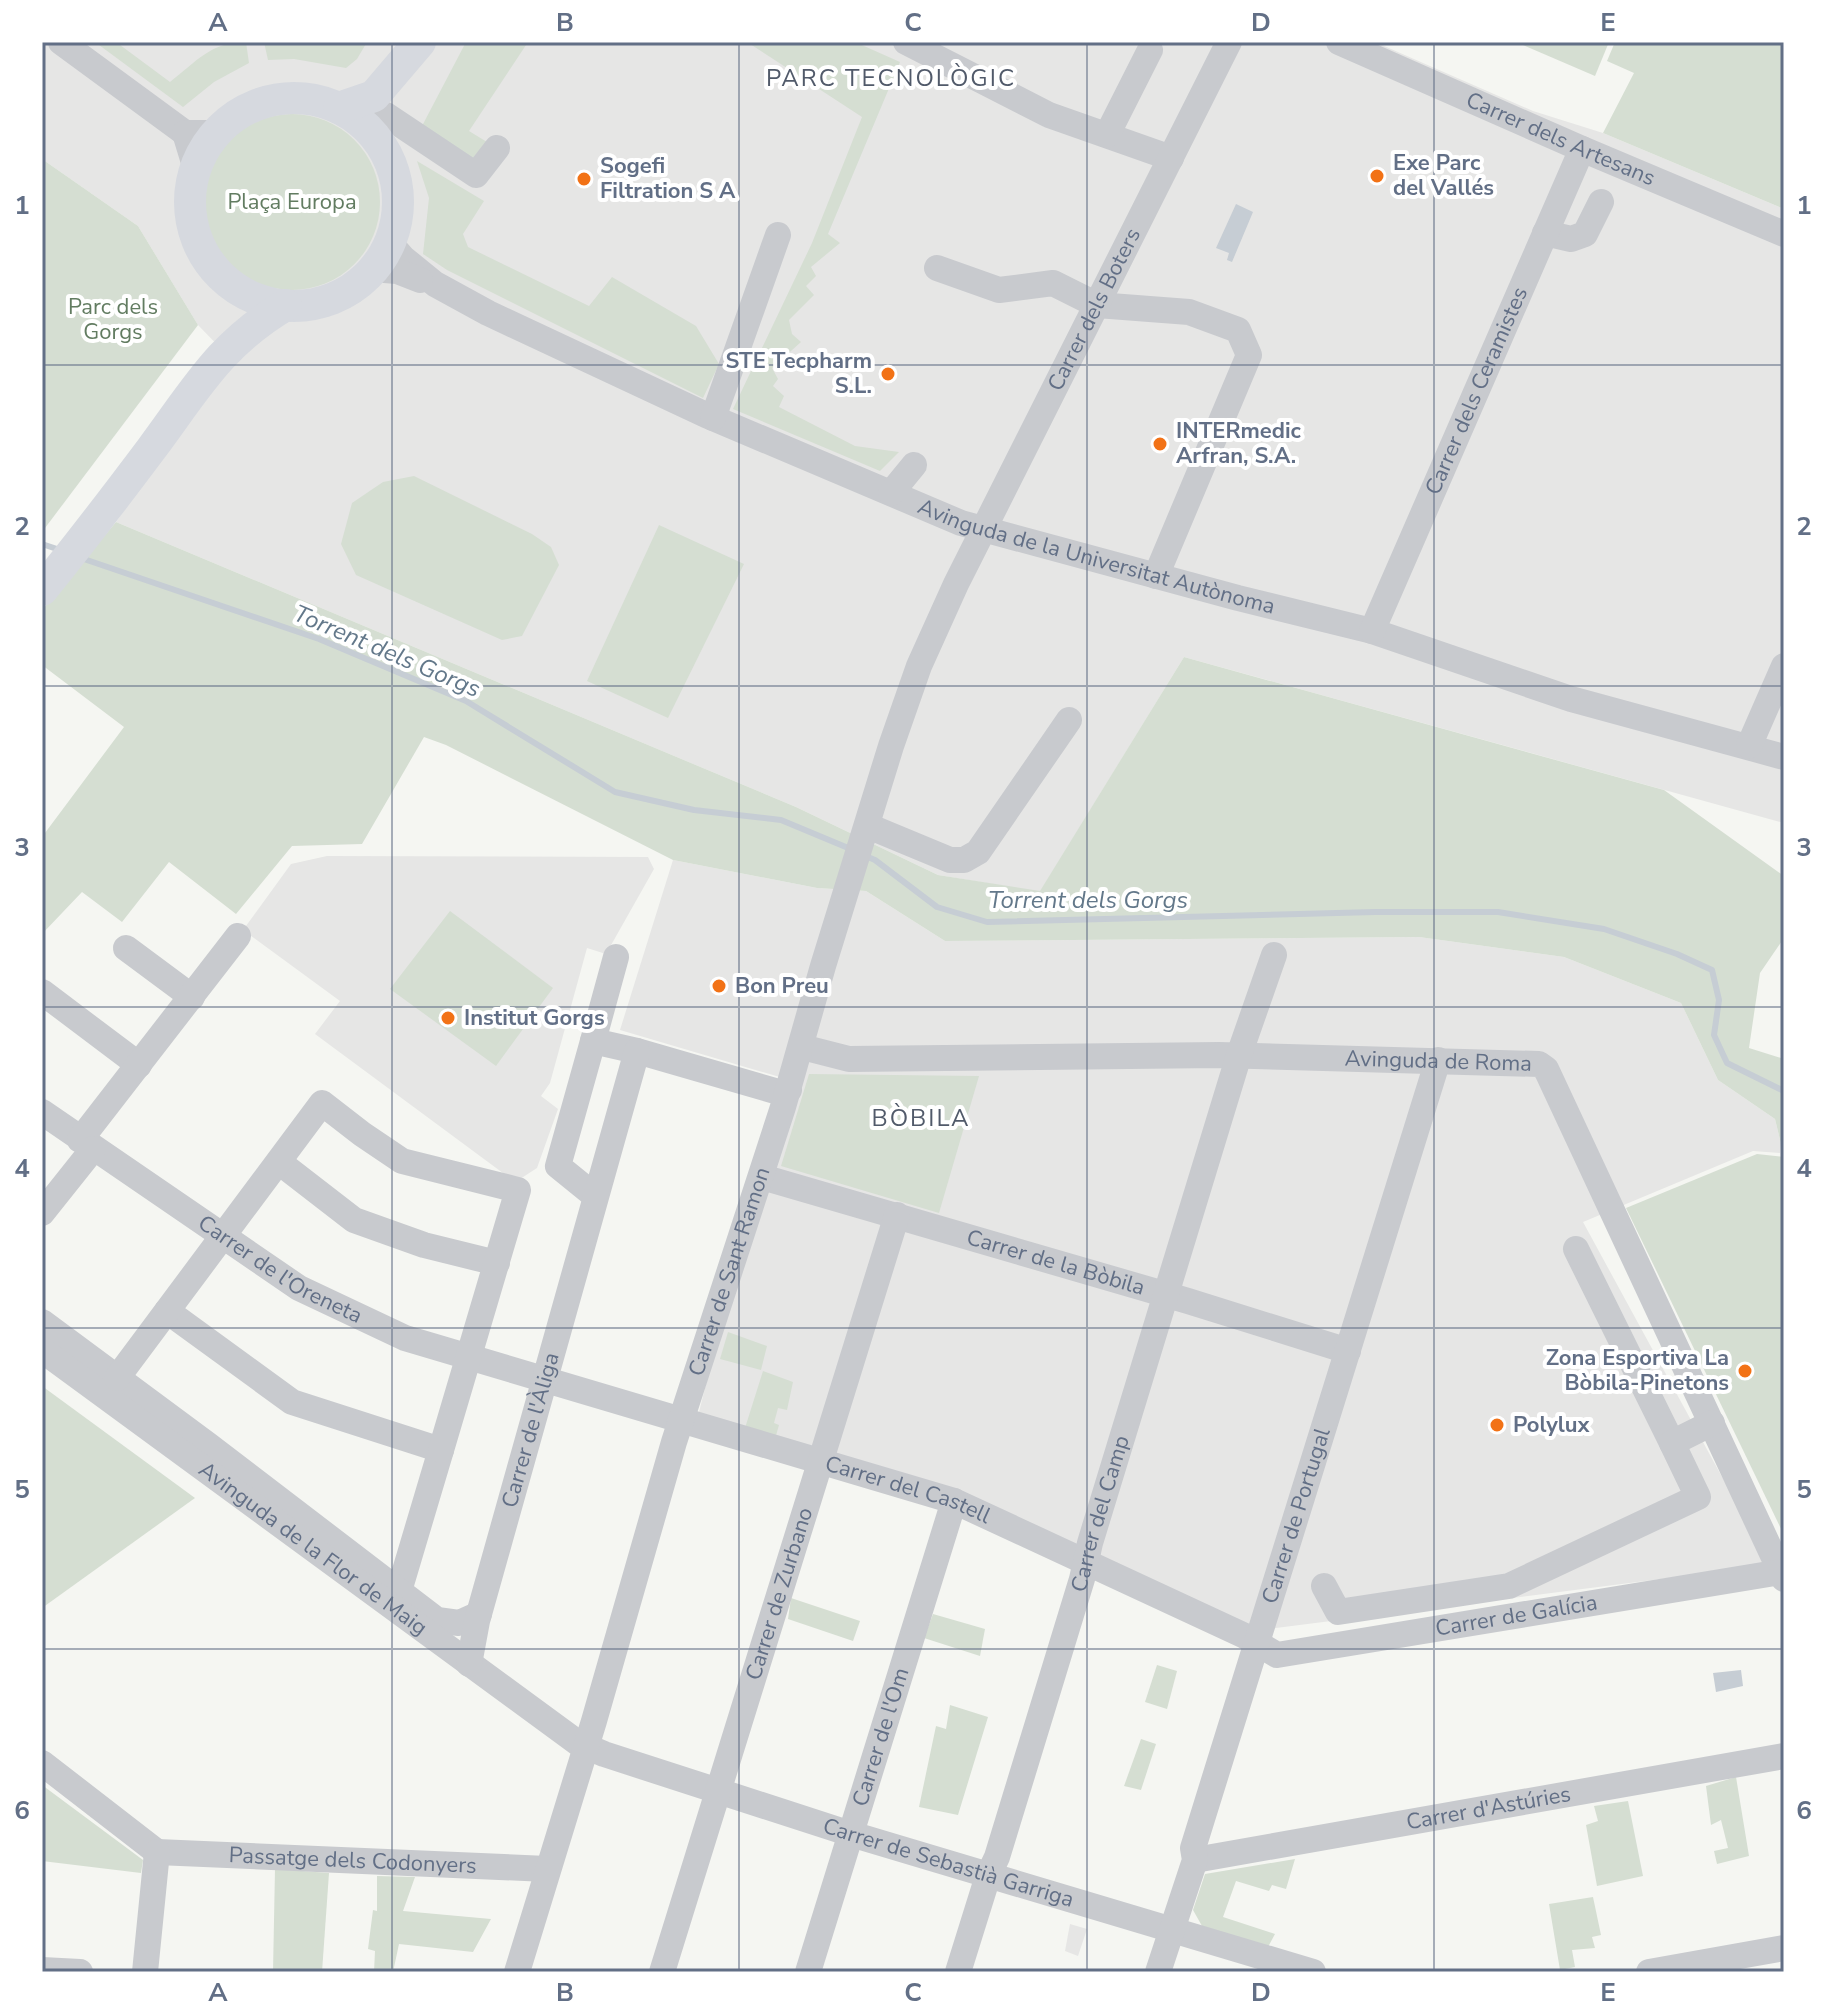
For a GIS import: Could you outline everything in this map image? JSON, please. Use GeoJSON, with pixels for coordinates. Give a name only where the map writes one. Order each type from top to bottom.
{"type":"FeatureCollection","features":[{"type":"Feature","properties":{"kind":"main road"},"geometry":{"type":"LineString","coordinates":[[339,108],[374,96],[417,47]]}},
{"type":"Feature","properties":{"kind":"main road"},"geometry":{"type":"LineString","coordinates":[[383,148],[386,115],[417,47]]}},
{"type":"Feature","properties":{"kind":"main road"},"geometry":{"type":"LineString","coordinates":[[306,99],[339,108],[364,125],[383,148],[393,171],[397,194],[396,218],[389,242],[372,269],[337,296],[309,305],[286,305],[255,298],[228,283],[206,257],[194,232],[190,198],[196,169],[205,148],[201,133],[272,101],[306,99]]}},
{"type":"Feature","properties":{"kind":"main road"},"geometry":{"type":"LineString","coordinates":[[218,358],[231,315],[228,283]]}},
{"type":"Feature","properties":{"kind":"main road"},"geometry":{"type":"LineString","coordinates":[[42,590],[218,358],[252,327],[286,305]]}},
{"type":"Feature","properties":{"kind":"street"},"geometry":{"type":"LineString","coordinates":[[61,42],[201,133]]}},
{"type":"Feature","properties":{"kind":"street"},"geometry":{"type":"LineString","coordinates":[[906,42],[1049,115],[1171,158]]}},
{"type":"Feature","properties":{"kind":"street","name":"Carrer dels Boters"},"geometry":{"type":"LineString","coordinates":[[959,579],[1229,42]]}},
{"type":"Feature","properties":{"kind":"street","name":"Carrer dels Artesans"},"geometry":{"type":"LineString","coordinates":[[1339,42],[1784,234]]}},
{"type":"Feature","properties":{"kind":"street"},"geometry":{"type":"LineString","coordinates":[[1107,135],[1150,50]]}},
{"type":"Feature","properties":{"kind":"street"},"geometry":{"type":"LineString","coordinates":[[386,115],[476,175],[497,148]]}},
{"type":"Feature","properties":{"kind":"street","name":"Carrer dels Ceramistes"},"geometry":{"type":"LineString","coordinates":[[1372,631],[1582,149]]}},
{"type":"Feature","properties":{"kind":"street"},"geometry":{"type":"LineString","coordinates":[[1545,233],[1571,239],[1585,234],[1601,202]]}},
{"type":"Feature","properties":{"kind":"street"},"geometry":{"type":"LineString","coordinates":[[713,418],[778,235]]}},
{"type":"Feature","properties":{"kind":"street","name":"Avinguda de la Universitat Autònoma"},"geometry":{"type":"LineString","coordinates":[[389,242],[435,284]]}},
{"type":"Feature","properties":{"kind":"street"},"geometry":{"type":"LineString","coordinates":[[937,268],[999,290],[1053,283],[1097,305],[1189,312],[1238,330],[1249,355],[1156,576]]}},
{"type":"Feature","properties":{"kind":"street","name":"Avinguda de la Universitat Autònoma"},"geometry":{"type":"LineString","coordinates":[[372,269],[397,271],[435,284],[488,313],[713,418],[961,523],[1372,631],[1571,699],[1784,757]]}},
{"type":"Feature","properties":{"kind":"street"},"geometry":{"type":"LineString","coordinates":[[891,493],[914,465]]}},
{"type":"Feature","properties":{"kind":"street","name":"Carrer de Sant Ramon"},"geometry":{"type":"LineString","coordinates":[[517,1972],[681,1418],[789,1090],[808,1049],[823,966],[891,746],[919,666],[959,579]]}},
{"type":"Feature","properties":{"kind":"street"},"geometry":{"type":"LineString","coordinates":[[1749,746],[1784,666]]}},
{"type":"Feature","properties":{"kind":"street"},"geometry":{"type":"LineString","coordinates":[[865,834],[950,860],[964,860],[978,852],[1069,720]]}},
{"type":"Feature","properties":{"kind":"street"},"geometry":{"type":"LineString","coordinates":[[42,1213],[139,1065],[238,936]]}},
{"type":"Feature","properties":{"kind":"street"},"geometry":{"type":"LineString","coordinates":[[126,948],[192,997]]}},
{"type":"Feature","properties":{"kind":"street","name":"Carrer del Camp"},"geometry":{"type":"LineString","coordinates":[[958,1972],[988,1876],[997,1857],[1239,1055],[1274,955]]}},
{"type":"Feature","properties":{"kind":"street"},"geometry":{"type":"LineString","coordinates":[[595,1196],[558,1166],[616,957]]}},
{"type":"Feature","properties":{"kind":"street"},"geometry":{"type":"LineString","coordinates":[[42,992],[139,1065]]}},
{"type":"Feature","properties":{"kind":"street"},"geometry":{"type":"LineString","coordinates":[[593,1041],[782,1093],[789,1090]]}},
{"type":"Feature","properties":{"kind":"street","name":"Avinguda de Roma"},"geometry":{"type":"LineString","coordinates":[[808,1049],[849,1059],[1239,1055],[1539,1064],[1546,1069],[1782,1571]]}},
{"type":"Feature","properties":{"kind":"street","name":"Carrer de l'Àliga"},"geometry":{"type":"LineString","coordinates":[[469,1664],[479,1614],[543,1379],[637,1051]]}},
{"type":"Feature","properties":{"kind":"street","name":"Carrer de Portugal"},"geometry":{"type":"LineString","coordinates":[[1158,1972],[1195,1860],[1193,1848],[1438,1060]]}},
{"type":"Feature","properties":{"kind":"street"},"geometry":{"type":"LineString","coordinates":[[117,1378],[322,1103],[402,1161],[518,1190],[399,1591]]}},
{"type":"Feature","properties":{"kind":"street","name":"Carrer de l'Oreneta"},"geometry":{"type":"LineString","coordinates":[[42,1112],[299,1288],[405,1338],[543,1379]]}},
{"type":"Feature","properties":{"kind":"street"},"geometry":{"type":"LineString","coordinates":[[279,1162],[354,1220],[424,1245],[497,1263]]}},
{"type":"Feature","properties":{"kind":"street","name":"Carrer de la Bòbila"},"geometry":{"type":"LineString","coordinates":[[762,1177],[1168,1295],[1348,1351]]}},
{"type":"Feature","properties":{"kind":"street","name":"Carrer de Zurbano"},"geometry":{"type":"LineString","coordinates":[[662,1972],[897,1215]]}},
{"type":"Feature","properties":{"kind":"street"},"geometry":{"type":"LineString","coordinates":[[1324,1586],[1338,1612],[1509,1586],[1698,1497],[1576,1249]]}},
{"type":"Feature","properties":{"kind":"street"},"geometry":{"type":"LineString","coordinates":[[167,1311],[292,1402],[441,1450]]}},
{"type":"Feature","properties":{"kind":"street","name":"Avinguda de la Flor de Maig"},"geometry":{"type":"LineString","coordinates":[[42,1322],[437,1620],[459,1623],[479,1614]]}},
{"type":"Feature","properties":{"kind":"street","name":"Avinguda de la Flor de Maig"},"geometry":{"type":"LineString","coordinates":[[42,1350],[585,1746]]}},
{"type":"Feature","properties":{"kind":"street","name":"Carrer del Castell"},"geometry":{"type":"LineString","coordinates":[[543,1379],[954,1501],[1085,1560],[1256,1644]]}},
{"type":"Feature","properties":{"kind":"street"},"geometry":{"type":"LineString","coordinates":[[1672,1443],[1712,1423]]}},
{"type":"Feature","properties":{"kind":"street","name":"Carrer de l'Om"},"geometry":{"type":"LineString","coordinates":[[808,1972],[954,1501]]}},
{"type":"Feature","properties":{"kind":"street","name":"Carrer de Galícia"},"geometry":{"type":"LineString","coordinates":[[1256,1644],[1277,1655],[1782,1571]]}},
{"type":"Feature","properties":{"kind":"street","name":"Carrer de Sebastià Garriga"},"geometry":{"type":"LineString","coordinates":[[585,1746],[851,1834],[1313,1972]]}},
{"type":"Feature","properties":{"kind":"street","name":"Carrer d'Astúries"},"geometry":{"type":"LineString","coordinates":[[1195,1860],[1784,1756]]}},
{"type":"Feature","properties":{"kind":"street"},"geometry":{"type":"LineString","coordinates":[[42,1763],[157,1852],[145,1972]]}},
{"type":"Feature","properties":{"kind":"street","name":"Passatge dels Codonyers"},"geometry":{"type":"LineString","coordinates":[[157,1852],[547,1869]]}},
{"type":"Feature","properties":{"kind":"street"},"geometry":{"type":"LineString","coordinates":[[1649,1972],[1784,1948]]}},
{"type":"Feature","properties":{"kind":"street"},"geometry":{"type":"LineString","coordinates":[[42,1970],[80,1972]]}},
{"type":"Feature","properties":{"kind":"shaded area"},"geometry":{"type":"Polygon","coordinates":[[[42,42],[1375,42],[1533,111],[1603,133],[1784,209],[1784,823],[1184,657],[1040,892],[938,875],[796,807],[116,522],[231,359],[198,325],[138,226],[42,159],[42,42]]]}},
{"type":"Feature","properties":{"kind":"shaded area"},"geometry":{"type":"Polygon","coordinates":[[[1236,204],[1253,212],[1232,262],[1227,260],[1229,253],[1216,248],[1236,204]]]}},
{"type":"Feature","properties":{"kind":"shaded area","name":"Institut Gorgs"},"geometry":{"type":"Polygon","coordinates":[[[327,856],[648,857],[654,869],[606,954],[587,948],[550,1083],[541,1096],[558,1109],[537,1168],[520,1179],[511,1179],[315,1034],[340,1001],[243,930],[291,864],[327,856]]]}},
{"type":"Feature","properties":{"kind":"shaded area"},"geometry":{"type":"Polygon","coordinates":[[[673,860],[817,888],[866,891],[945,941],[1419,937],[1564,957],[1681,1003],[1718,1080],[1775,1119],[1780,1153],[1753,1151],[1583,1222],[1770,1565],[1253,1631],[698,1416],[783,1078],[620,1030],[673,860]]]}},
{"type":"Feature","properties":{"kind":"shaded area"},"geometry":{"type":"Polygon","coordinates":[[[1741,1670],[1743,1686],[1716,1692],[1713,1673],[1741,1670]]]}},
{"type":"Feature","properties":{"kind":"shaded area"},"geometry":{"type":"Polygon","coordinates":[[[1070,1924],[1087,1929],[1078,1956],[1065,1951],[1070,1924]]]}},
{"type":"Feature","properties":{"kind":"green space"},"geometry":{"type":"Polygon","coordinates":[[[95,42],[116,42],[170,82],[205,54],[223,45],[246,42],[249,63],[214,82],[183,107],[95,42]]]}},
{"type":"Feature","properties":{"kind":"green space"},"geometry":{"type":"Polygon","coordinates":[[[264,42],[367,42],[357,59],[346,68],[294,59],[268,60],[264,42]]]}},
{"type":"Feature","properties":{"kind":"green space"},"geometry":{"type":"Polygon","coordinates":[[[466,42],[528,42],[469,131],[487,142],[471,160],[422,126],[466,42]]]}},
{"type":"Feature","properties":{"kind":"green space"},"geometry":{"type":"Polygon","coordinates":[[[747,42],[855,42],[900,62],[828,234],[840,243],[811,267],[816,276],[806,286],[814,295],[789,320],[792,334],[801,342],[772,368],[778,379],[773,386],[784,396],[779,407],[855,446],[899,452],[880,471],[733,409],[812,243],[862,117],[747,42]]]}},
{"type":"Feature","properties":{"kind":"green space"},"geometry":{"type":"Polygon","coordinates":[[[1516,42],[1609,42],[1595,76],[1516,42]]]}},
{"type":"Feature","properties":{"kind":"green space"},"geometry":{"type":"Polygon","coordinates":[[[1615,42],[1784,42],[1784,209],[1603,133],[1634,73],[1607,61],[1615,42]]]}},
{"type":"Feature","properties":{"kind":"green space","name":"Plaça Europa"},"geometry":{"type":"Polygon","coordinates":[[[292,114],[326,120],[355,139],[374,168],[380,202],[374,236],[355,265],[326,284],[292,290],[258,284],[229,265],[210,236],[204,202],[210,168],[229,139],[258,120],[292,114]]]}},
{"type":"Feature","properties":{"kind":"green space","name":"Parc dels Gorgs"},"geometry":{"type":"Polygon","coordinates":[[[42,159],[138,226],[198,325],[42,532],[42,159]]]}},
{"type":"Feature","properties":{"kind":"green space"},"geometry":{"type":"Polygon","coordinates":[[[417,161],[484,201],[463,234],[468,247],[589,306],[612,277],[696,326],[719,364],[703,398],[447,270],[423,254],[429,198],[417,161]]]}},
{"type":"Feature","properties":{"kind":"green space"},"geometry":{"type":"Polygon","coordinates":[[[414,476],[532,534],[551,547],[559,565],[522,636],[502,640],[356,575],[341,544],[352,503],[383,482],[414,476]]]}},
{"type":"Feature","properties":{"kind":"green space"},"geometry":{"type":"Polygon","coordinates":[[[116,522],[796,807],[938,875],[1040,891],[1184,657],[1664,790],[1784,876],[1784,938],[1760,973],[1749,1048],[1784,1059],[1784,1144],[1781,1144],[1775,1119],[1718,1080],[1681,1003],[1564,957],[1419,937],[945,941],[866,891],[817,888],[673,860],[446,745],[424,737],[362,844],[292,846],[236,914],[169,862],[122,922],[82,892],[42,934],[42,837],[124,727],[42,665],[42,610],[116,522]]]}},
{"type":"Feature","properties":{"kind":"green space"},"geometry":{"type":"Polygon","coordinates":[[[659,525],[744,564],[668,718],[587,681],[659,525]]]}},
{"type":"Feature","properties":{"kind":"green space"},"geometry":{"type":"Polygon","coordinates":[[[450,911],[553,988],[496,1066],[390,989],[450,911]]]}},
{"type":"Feature","properties":{"kind":"green space"},"geometry":{"type":"Polygon","coordinates":[[[809,1074],[979,1076],[939,1213],[781,1166],[809,1074]]]}},
{"type":"Feature","properties":{"kind":"green space","name":"Zona Esportiva La Bòbila-Pinetons"},"geometry":{"type":"Polygon","coordinates":[[[1757,1154],[1784,1157],[1784,1535],[1626,1208],[1757,1154]]]}},
{"type":"Feature","properties":{"kind":"green space"},"geometry":{"type":"Polygon","coordinates":[[[728,1332],[767,1346],[761,1370],[720,1359],[728,1332]]]}},
{"type":"Feature","properties":{"kind":"green space"},"geometry":{"type":"Polygon","coordinates":[[[763,1371],[793,1382],[787,1410],[778,1408],[774,1423],[779,1425],[775,1439],[745,1428],[763,1371]]]}},
{"type":"Feature","properties":{"kind":"green space"},"geometry":{"type":"Polygon","coordinates":[[[42,1386],[195,1498],[42,1608],[42,1386]]]}},
{"type":"Feature","properties":{"kind":"green space"},"geometry":{"type":"Polygon","coordinates":[[[791,1598],[860,1621],[853,1641],[788,1619],[791,1598]]]}},
{"type":"Feature","properties":{"kind":"green space"},"geometry":{"type":"Polygon","coordinates":[[[933,1614],[985,1629],[980,1656],[924,1638],[933,1614]]]}},
{"type":"Feature","properties":{"kind":"green space"},"geometry":{"type":"Polygon","coordinates":[[[1157,1665],[1177,1671],[1167,1709],[1145,1702],[1157,1665]]]}},
{"type":"Feature","properties":{"kind":"green space"},"geometry":{"type":"Polygon","coordinates":[[[950,1705],[988,1717],[958,1815],[919,1807],[936,1726],[946,1729],[950,1705]]]}},
{"type":"Feature","properties":{"kind":"green space"},"geometry":{"type":"Polygon","coordinates":[[[1141,1739],[1156,1744],[1141,1790],[1124,1786],[1141,1739]]]}},
{"type":"Feature","properties":{"kind":"green space"},"geometry":{"type":"Polygon","coordinates":[[[1736,1777],[1749,1856],[1717,1864],[1714,1851],[1728,1848],[1721,1820],[1711,1825],[1706,1786],[1736,1777]]]}},
{"type":"Feature","properties":{"kind":"green space"},"geometry":{"type":"Polygon","coordinates":[[[42,1785],[143,1860],[141,1873],[42,1861],[42,1785]]]}},
{"type":"Feature","properties":{"kind":"green space"},"geometry":{"type":"Polygon","coordinates":[[[1628,1801],[1643,1876],[1597,1886],[1586,1825],[1598,1821],[1594,1806],[1628,1801]]]}},
{"type":"Feature","properties":{"kind":"green space"},"geometry":{"type":"Polygon","coordinates":[[[1295,1859],[1286,1889],[1272,1885],[1269,1891],[1236,1881],[1223,1917],[1275,1934],[1268,1947],[1202,1926],[1193,1910],[1205,1874],[1295,1859]]]}},
{"type":"Feature","properties":{"kind":"green space"},"geometry":{"type":"Polygon","coordinates":[[[275,1869],[329,1873],[322,1972],[273,1972],[275,1869]]]}},
{"type":"Feature","properties":{"kind":"green space"},"geometry":{"type":"Polygon","coordinates":[[[377,1876],[415,1877],[403,1911],[491,1919],[473,1952],[399,1944],[393,1972],[374,1972],[375,1951],[368,1949],[373,1910],[377,1911],[377,1876]]]}},
{"type":"Feature","properties":{"kind":"green space"},"geometry":{"type":"Polygon","coordinates":[[[1593,1897],[1601,1935],[1592,1937],[1595,1948],[1572,1950],[1575,1967],[1560,1970],[1549,1904],[1593,1897]]]}},
{"type":"Feature","properties":{"kind":"waterway","name":"Torrent dels Gorgs"},"geometry":{"type":"LineString","coordinates":[[42,544],[63,551]]}},
{"type":"Feature","properties":{"kind":"waterway","name":"Torrent dels Gorgs"},"geometry":{"type":"LineString","coordinates":[[81,558],[319,639],[466,701],[615,792],[694,810],[781,820],[853,850]]}},
{"type":"Feature","properties":{"kind":"waterway","name":"Torrent dels Gorgs"},"geometry":{"type":"LineString","coordinates":[[863,855],[875,860],[937,907],[987,922],[1375,912],[1498,912],[1604,929],[1677,954],[1712,970],[1719,1000],[1714,1035],[1727,1063],[1784,1091]]}},
{"type":"Feature","properties":{"kind":"place","name":"Exe Parc del Vallés"},"geometry":{"type":"Point","coordinates":[1377,176]}},
{"type":"Feature","properties":{"kind":"place","name":"Sogefi Filtration S A"},"geometry":{"type":"Point","coordinates":[584,179]}},
{"type":"Feature","properties":{"kind":"place","name":"STE Tecpharm S.L."},"geometry":{"type":"Point","coordinates":[888,374]}},
{"type":"Feature","properties":{"kind":"place","name":"INTERmedic Arfran, S.A."},"geometry":{"type":"Point","coordinates":[1160,444]}},
{"type":"Feature","properties":{"kind":"place","name":"Bon Preu"},"geometry":{"type":"Point","coordinates":[719,986]}},
{"type":"Feature","properties":{"kind":"place","name":"Institut Gorgs"},"geometry":{"type":"Point","coordinates":[448,1018]}},
{"type":"Feature","properties":{"kind":"place","name":"Zona Esportiva La Bòbila-Pinetons"},"geometry":{"type":"Point","coordinates":[1745,1371]}},
{"type":"Feature","properties":{"kind":"place","name":"Polylux"},"geometry":{"type":"Point","coordinates":[1497,1425]}},
{"type":"Feature","properties":{"kind":"district","name":"PARC TECNOLÒGIC"},"geometry":{"type":"Point","coordinates":[891,78]}},
{"type":"Feature","properties":{"kind":"district","name":"BÒBILA"},"geometry":{"type":"Point","coordinates":[921,1118]}}]}
